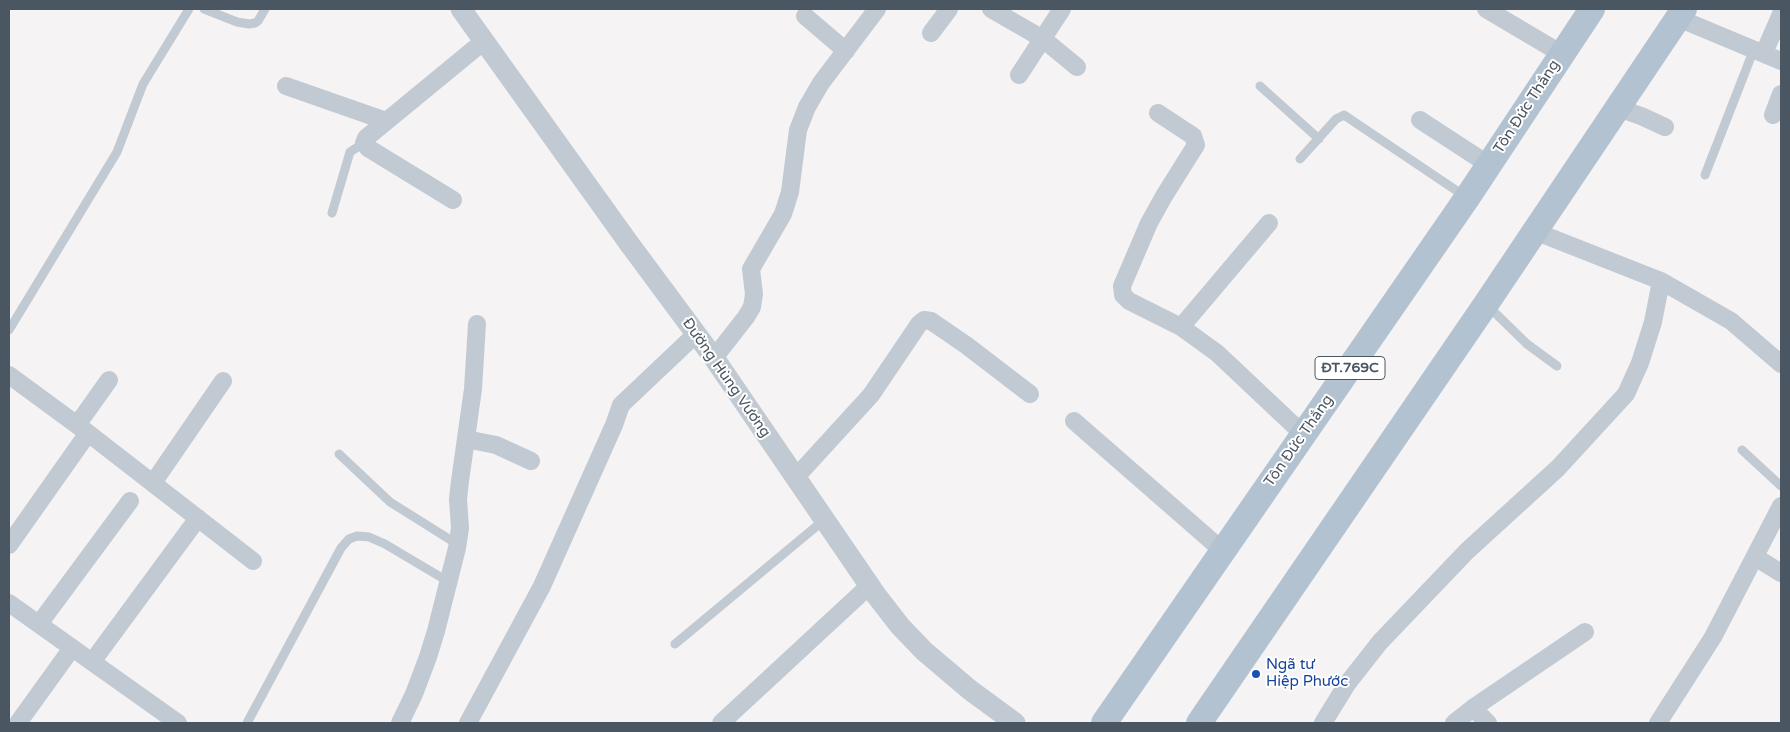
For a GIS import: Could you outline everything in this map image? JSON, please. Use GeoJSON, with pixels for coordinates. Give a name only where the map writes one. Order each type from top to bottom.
{"type":"FeatureCollection","features":[{"type":"Feature","properties":{"kind":"main road","name":"Tôn Đức Thắng"},"geometry":{"type":"LineString","coordinates":[[1104,723],[1468,198],[1592,9]]}},
{"type":"Feature","properties":{"kind":"main road"},"geometry":{"type":"LineString","coordinates":[[1198,723],[1486,304],[1681,13]]}},
{"type":"Feature","properties":{"kind":"street","name":"Đường Hùng Vương"},"geometry":{"type":"LineString","coordinates":[[461,9],[628,242],[714,358],[824,520],[900,626],[924,651],[970,690],[1015,723]]}},
{"type":"Feature","properties":{"kind":"street"},"geometry":{"type":"LineString","coordinates":[[714,358],[752,307],[754,294],[751,268],[783,214],[790,192],[798,130],[807,107],[821,83],[877,9]]}},
{"type":"Feature","properties":{"kind":"street"},"geometry":{"type":"LineString","coordinates":[[931,33],[949,9]]}},
{"type":"Feature","properties":{"kind":"street"},"geometry":{"type":"LineString","coordinates":[[991,9],[1043,39],[1077,67]]}},
{"type":"Feature","properties":{"kind":"street"},"geometry":{"type":"LineString","coordinates":[[1019,75],[1062,9]]}},
{"type":"Feature","properties":{"kind":"street"},"geometry":{"type":"LineString","coordinates":[[1486,9],[1562,54]]}},
{"type":"Feature","properties":{"kind":"street"},"geometry":{"type":"LineString","coordinates":[[1681,13],[1781,61]]}},
{"type":"Feature","properties":{"kind":"street"},"geometry":{"type":"LineString","coordinates":[[1759,51],[1781,14]]}},
{"type":"Feature","properties":{"kind":"street"},"geometry":{"type":"LineString","coordinates":[[805,16],[846,51]]}},
{"type":"Feature","properties":{"kind":"street"},"geometry":{"type":"LineString","coordinates":[[453,200],[368,148],[364,143],[366,138],[386,121],[484,41]]}},
{"type":"Feature","properties":{"kind":"street"},"geometry":{"type":"LineString","coordinates":[[286,86],[386,121]]}},
{"type":"Feature","properties":{"kind":"street"},"geometry":{"type":"LineString","coordinates":[[1773,115],[1781,94]]}},
{"type":"Feature","properties":{"kind":"street"},"geometry":{"type":"LineString","coordinates":[[1618,108],[1642,116],[1664,127]]}},
{"type":"Feature","properties":{"kind":"street"},"geometry":{"type":"LineString","coordinates":[[1158,113],[1193,136],[1196,145],[1153,216],[1122,286],[1123,295],[1129,301],[1180,327],[1231,365],[1303,434]]}},
{"type":"Feature","properties":{"kind":"street"},"geometry":{"type":"LineString","coordinates":[[1420,120],[1489,165]]}},
{"type":"Feature","properties":{"kind":"street"},"geometry":{"type":"LineString","coordinates":[[1180,327],[1269,223]]}},
{"type":"Feature","properties":{"kind":"street"},"geometry":{"type":"LineString","coordinates":[[1534,231],[1661,281],[1731,322],[1781,364]]}},
{"type":"Feature","properties":{"kind":"street"},"geometry":{"type":"LineString","coordinates":[[1323,723],[1347,684],[1380,642],[1467,551],[1558,468],[1626,394],[1640,363],[1653,322],[1661,281]]}},
{"type":"Feature","properties":{"kind":"street"},"geometry":{"type":"LineString","coordinates":[[796,477],[871,395],[919,324],[924,320],[931,321],[966,345],[1030,394]]}},
{"type":"Feature","properties":{"kind":"street"},"geometry":{"type":"LineString","coordinates":[[400,723],[414,694],[428,657],[458,544],[460,528],[458,499],[473,389],[477,324]]}},
{"type":"Feature","properties":{"kind":"street"},"geometry":{"type":"LineString","coordinates":[[468,723],[542,586],[614,425],[621,405],[696,334]]}},
{"type":"Feature","properties":{"kind":"street"},"geometry":{"type":"LineString","coordinates":[[9,375],[253,561]]}},
{"type":"Feature","properties":{"kind":"street"},"geometry":{"type":"LineString","coordinates":[[9,545],[82,429],[110,380]]}},
{"type":"Feature","properties":{"kind":"street"},"geometry":{"type":"LineString","coordinates":[[153,483],[223,381]]}},
{"type":"Feature","properties":{"kind":"street"},"geometry":{"type":"LineString","coordinates":[[1074,422],[1223,551]]}},
{"type":"Feature","properties":{"kind":"street"},"geometry":{"type":"LineString","coordinates":[[466,439],[496,445],[531,461]]}},
{"type":"Feature","properties":{"kind":"street"},"geometry":{"type":"LineString","coordinates":[[39,624],[130,501]]}},
{"type":"Feature","properties":{"kind":"street"},"geometry":{"type":"LineString","coordinates":[[1658,723],[1713,637],[1781,506]]}},
{"type":"Feature","properties":{"kind":"street"},"geometry":{"type":"LineString","coordinates":[[92,662],[198,518]]}},
{"type":"Feature","properties":{"kind":"street"},"geometry":{"type":"LineString","coordinates":[[1754,557],[1781,573]]}},
{"type":"Feature","properties":{"kind":"street"},"geometry":{"type":"LineString","coordinates":[[720,723],[870,585]]}},
{"type":"Feature","properties":{"kind":"street"},"geometry":{"type":"LineString","coordinates":[[9,603],[175,722]]}},
{"type":"Feature","properties":{"kind":"street"},"geometry":{"type":"LineString","coordinates":[[1454,723],[1585,632]]}},
{"type":"Feature","properties":{"kind":"street"},"geometry":{"type":"LineString","coordinates":[[18,723],[72,648]]}},
{"type":"Feature","properties":{"kind":"street"},"geometry":{"type":"LineString","coordinates":[[1473,708],[1488,723]]}},
{"type":"Feature","properties":{"kind":"lane"},"geometry":{"type":"LineString","coordinates":[[9,330],[117,152],[144,84],[189,9]]}},
{"type":"Feature","properties":{"kind":"lane"},"geometry":{"type":"LineString","coordinates":[[204,9],[237,22],[249,24],[258,21],[265,9]]}},
{"type":"Feature","properties":{"kind":"lane"},"geometry":{"type":"LineString","coordinates":[[1705,175],[1759,51]]}},
{"type":"Feature","properties":{"kind":"lane"},"geometry":{"type":"LineString","coordinates":[[1260,86],[1319,138]]}},
{"type":"Feature","properties":{"kind":"lane"},"geometry":{"type":"LineString","coordinates":[[1300,159],[1336,119],[1344,115],[1468,198]]}},
{"type":"Feature","properties":{"kind":"lane"},"geometry":{"type":"LineString","coordinates":[[332,213],[350,152],[364,143]]}},
{"type":"Feature","properties":{"kind":"lane"},"geometry":{"type":"LineString","coordinates":[[1486,304],[1527,344],[1557,366]]}},
{"type":"Feature","properties":{"kind":"lane"},"geometry":{"type":"LineString","coordinates":[[1742,450],[1781,486]]}},
{"type":"Feature","properties":{"kind":"lane"},"geometry":{"type":"LineString","coordinates":[[339,454],[390,502],[458,544]]}},
{"type":"Feature","properties":{"kind":"lane"},"geometry":{"type":"LineString","coordinates":[[676,644],[824,520]]}},
{"type":"Feature","properties":{"kind":"lane"},"geometry":{"type":"LineString","coordinates":[[247,723],[341,548],[349,539],[357,536],[369,537],[385,544],[448,582]]}},
{"type":"Feature","properties":{"kind":"place","name":"Ngã tư Hiệp Phước"},"geometry":{"type":"Point","coordinates":[1256,674]}}]}
